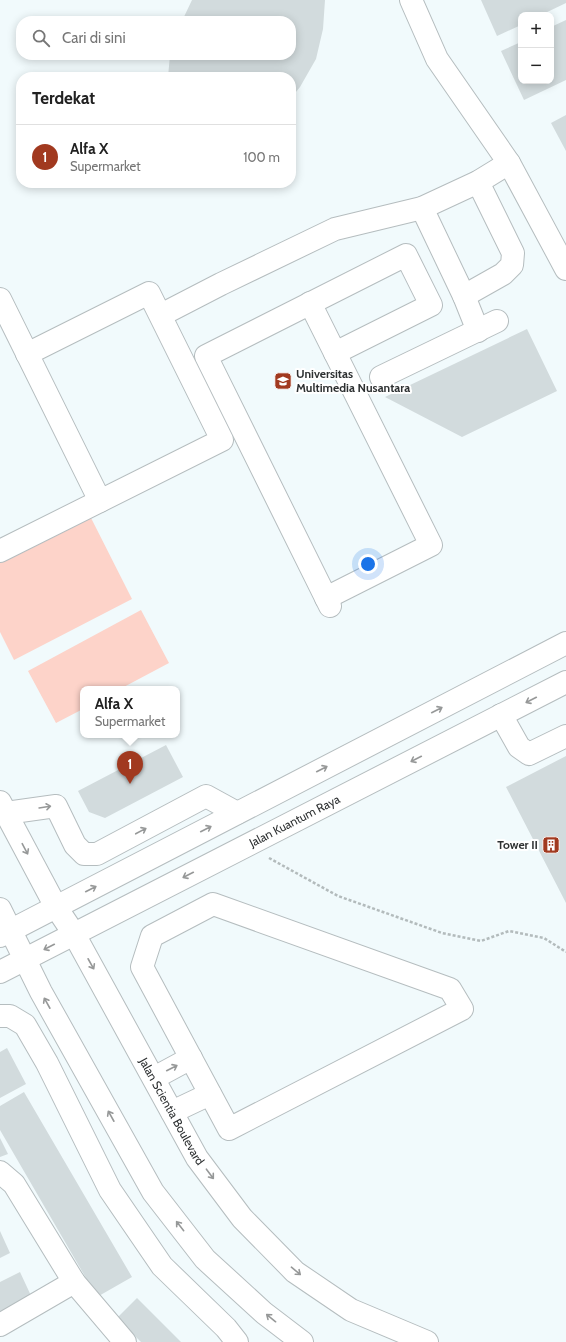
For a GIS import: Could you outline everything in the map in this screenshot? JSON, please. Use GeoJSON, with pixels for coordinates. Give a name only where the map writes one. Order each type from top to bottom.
{"type":"FeatureCollection","features":[{"type":"Feature","properties":{"kind":"street"},"geometry":{"type":"LineString","coordinates":[[410,0],[437,59],[509,163],[566,269]]}},
{"type":"Feature","properties":{"kind":"street"},"geometry":{"type":"LineString","coordinates":[[161,315],[221,284],[336,229],[422,208],[478,182],[509,163]]}},
{"type":"Feature","properties":{"kind":"street"},"geometry":{"type":"LineString","coordinates":[[464,296],[502,274],[512,265],[513,253],[478,182]]}},
{"type":"Feature","properties":{"kind":"street"},"geometry":{"type":"LineString","coordinates":[[422,208],[464,296],[478,331]]}},
{"type":"Feature","properties":{"kind":"street"},"geometry":{"type":"LineString","coordinates":[[310,303],[335,353],[431,545],[328,602],[206,356],[310,303],[406,255],[431,305],[335,353]]}},
{"type":"Feature","properties":{"kind":"street"},"geometry":{"type":"LineString","coordinates":[[0,551],[222,440],[149,293],[27,354]]}},
{"type":"Feature","properties":{"kind":"street"},"geometry":{"type":"LineString","coordinates":[[0,299],[7,333],[27,354],[100,501]]}},
{"type":"Feature","properties":{"kind":"street"},"geometry":{"type":"LineString","coordinates":[[381,377],[497,321]]}},
{"type":"Feature","properties":{"kind":"street"},"geometry":{"type":"LineString","coordinates":[[210,416],[231,406]]}},
{"type":"Feature","properties":{"kind":"street"},"geometry":{"type":"LineString","coordinates":[[6,933],[566,643]]}},
{"type":"Feature","properties":{"kind":"street","name":"Jalan Kuantum Raya"},"geometry":{"type":"LineString","coordinates":[[0,972],[566,682]]}},
{"type":"Feature","properties":{"kind":"street"},"geometry":{"type":"LineString","coordinates":[[501,715],[519,747],[529,754],[566,736]]}},
{"type":"Feature","properties":{"kind":"street"},"geometry":{"type":"LineString","coordinates":[[3,808],[56,806],[75,845],[84,854],[97,854],[206,796],[236,813]]}},
{"type":"Feature","properties":{"kind":"street","name":"Jalan Scientia Boulevard"},"geometry":{"type":"LineString","coordinates":[[3,808],[197,1158],[242,1218],[295,1272],[352,1310],[404,1338],[427,1342]]}},
{"type":"Feature","properties":{"kind":"street"},"geometry":{"type":"LineString","coordinates":[[213,904],[450,989],[462,1009],[229,1129],[210,1094],[142,967],[152,936],[213,904]]}},
{"type":"Feature","properties":{"kind":"street"},"geometry":{"type":"LineString","coordinates":[[0,909],[6,933],[24,959],[153,1192],[205,1259],[264,1313],[302,1342]]}},
{"type":"Feature","properties":{"kind":"street"},"geometry":{"type":"LineString","coordinates":[[0,1016],[10,1016],[25,1025],[47,1063],[110,1190],[162,1266],[226,1328],[237,1342]]}},
{"type":"Feature","properties":{"kind":"street"},"geometry":{"type":"LineString","coordinates":[[154,1078],[191,1058]]}},
{"type":"Feature","properties":{"kind":"street"},"geometry":{"type":"LineString","coordinates":[[172,1112],[210,1094]]}},
{"type":"Feature","properties":{"kind":"street"},"geometry":{"type":"LineString","coordinates":[[0,1172],[14,1184],[74,1282],[126,1342]]}},
{"type":"Feature","properties":{"kind":"street"},"geometry":{"type":"LineString","coordinates":[[0,1325],[74,1282]]}},
{"type":"Feature","properties":{"kind":"path"},"geometry":{"type":"LineString","coordinates":[[246,846],[338,896],[442,933],[482,941],[509,931],[544,938],[566,952]]}},
{"type":"Feature","properties":{"kind":"shaded area"},"geometry":{"type":"Polygon","coordinates":[[[88,512],[132,599],[14,660],[0,632],[0,557],[88,512]]]}},
{"type":"Feature","properties":{"kind":"shaded area"},"geometry":{"type":"Polygon","coordinates":[[[141,610],[169,663],[126,686],[80,686],[80,711],[56,723],[28,671],[141,610]]]}},
{"type":"Feature","properties":{"kind":"building"},"geometry":{"type":"Polygon","coordinates":[[[192,0],[325,0],[323,29],[316,59],[296,92],[296,72],[168,72],[170,60],[296,60],[296,16],[184,16],[192,0]]]}},
{"type":"Feature","properties":{"kind":"building"},"geometry":{"type":"Polygon","coordinates":[[[481,0],[566,0],[566,3],[547,12],[518,12],[518,26],[497,36],[481,0]]]}},
{"type":"Feature","properties":{"kind":"building"},"geometry":{"type":"Polygon","coordinates":[[[566,20],[566,80],[524,100],[501,51],[518,43],[518,84],[554,84],[554,26],[566,20]]]}},
{"type":"Feature","properties":{"kind":"building"},"geometry":{"type":"Polygon","coordinates":[[[566,115],[566,151],[551,123],[566,115]]]}},
{"type":"Feature","properties":{"kind":"building"},"geometry":{"type":"Polygon","coordinates":[[[527,329],[557,391],[462,437],[385,397],[527,329]]]}},
{"type":"Feature","properties":{"kind":"building"},"geometry":{"type":"Polygon","coordinates":[[[166,745],[183,777],[105,818],[89,812],[78,791],[166,745]]]}},
{"type":"Feature","properties":{"kind":"building","name":"Tower II"},"geometry":{"type":"Polygon","coordinates":[[[566,756],[566,903],[506,787],[566,756]]]}},
{"type":"Feature","properties":{"kind":"building"},"geometry":{"type":"Polygon","coordinates":[[[7,1048],[26,1084],[0,1098],[0,1052],[7,1048]]]}},
{"type":"Feature","properties":{"kind":"building"},"geometry":{"type":"Polygon","coordinates":[[[24,1092],[132,1277],[97,1297],[0,1130],[0,1106],[24,1092]]]}},
{"type":"Feature","properties":{"kind":"building"},"geometry":{"type":"Polygon","coordinates":[[[0,1138],[8,1154],[0,1157],[0,1138]]]}},
{"type":"Feature","properties":{"kind":"building"},"geometry":{"type":"Polygon","coordinates":[[[0,1231],[10,1253],[0,1258],[0,1231]]]}},
{"type":"Feature","properties":{"kind":"building"},"geometry":{"type":"Polygon","coordinates":[[[20,1272],[33,1300],[0,1316],[0,1282],[20,1272]]]}},
{"type":"Feature","properties":{"kind":"building"},"geometry":{"type":"Polygon","coordinates":[[[137,1298],[181,1342],[141,1342],[117,1318],[137,1298]]]}},
{"type":"Feature","properties":{"kind":"place","name":"Universitas Multimedia Nusantara"},"geometry":{"type":"Point","coordinates":[283,381]}},
{"type":"Feature","properties":{"kind":"place","name":"Alfa X"},"geometry":{"type":"Point","coordinates":[130,784]}},
{"type":"Feature","properties":{"kind":"place","name":"Tower II"},"geometry":{"type":"Point","coordinates":[551,845]}}]}
